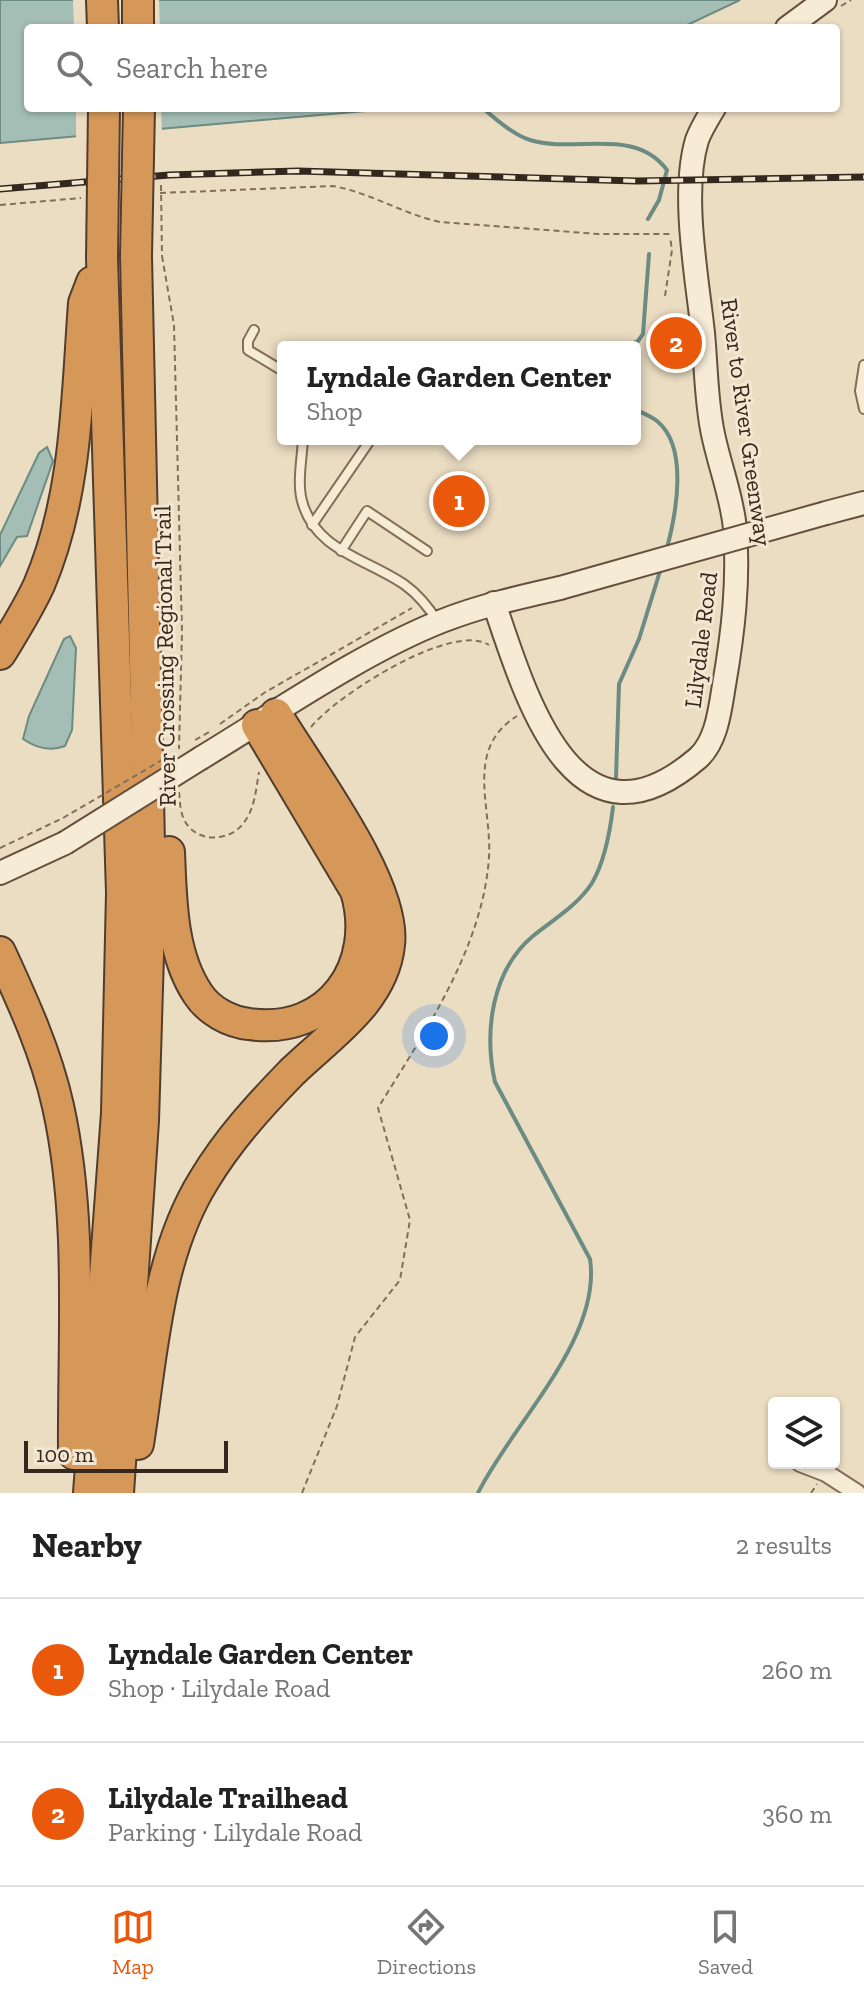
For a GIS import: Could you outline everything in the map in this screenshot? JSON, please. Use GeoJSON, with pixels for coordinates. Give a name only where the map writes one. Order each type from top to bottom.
{"type":"FeatureCollection","features":[{"type":"Feature","properties":{"kind":"highway"},"geometry":{"type":"LineString","coordinates":[[102,0],[103,24]]}},
{"type":"Feature","properties":{"kind":"highway"},"geometry":{"type":"LineString","coordinates":[[138,0],[138,24]]}},
{"type":"Feature","properties":{"kind":"highway"},"geometry":{"type":"LineString","coordinates":[[89,1493],[117,1113],[122,893],[102,258],[104,112]]}},
{"type":"Feature","properties":{"kind":"highway"},"geometry":{"type":"LineString","coordinates":[[118,1493],[143,1121],[150,889],[145,264],[139,112]]}},
{"type":"Feature","properties":{"kind":"highway"},"geometry":{"type":"LineString","coordinates":[[0,654],[40,583],[62,513],[74,442],[84,303],[102,258]]}},
{"type":"Feature","properties":{"kind":"highway"},"geometry":{"type":"LineString","coordinates":[[145,264],[152,352],[162,705],[171,888],[177,941],[188,977],[200,998],[236,1023],[256,1025],[299,1021],[335,998],[349,979],[363,940],[363,913],[356,891],[284,749]]}},
{"type":"Feature","properties":{"kind":"highway"},"geometry":{"type":"LineString","coordinates":[[130,1493],[163,1290],[178,1235],[202,1183],[234,1134],[356,1013],[379,980],[390,944],[387,906],[373,873],[284,749],[256,717]]}},
{"type":"Feature","properties":{"kind":"highway"},"geometry":{"type":"LineString","coordinates":[[0,952],[47,1064],[68,1156],[73,1207],[74,1493]]}},
{"type":"Feature","properties":{"kind":"street"},"geometry":{"type":"LineString","coordinates":[[792,24],[825,0]]}},
{"type":"Feature","properties":{"kind":"street","name":"Lilydale Road"},"geometry":{"type":"LineString","coordinates":[[494,603],[545,735],[568,767],[595,784],[623,792],[652,788],[701,755],[717,726],[732,636],[737,573],[735,525],[709,408],[695,281],[692,165],[698,139],[712,112]]}},
{"type":"Feature","properties":{"kind":"street"},"geometry":{"type":"LineString","coordinates":[[0,873],[65,843],[190,750],[439,622],[494,603],[560,588],[864,503]]}},
{"type":"Feature","properties":{"kind":"street"},"geometry":{"type":"LineString","coordinates":[[816,1469],[857,1493]]}},
{"type":"Feature","properties":{"kind":"lane"},"geometry":{"type":"LineString","coordinates":[[254,330],[248,341],[248,350],[277,367]]}},
{"type":"Feature","properties":{"kind":"lane"},"geometry":{"type":"LineString","coordinates":[[864,365],[860,391],[864,409]]}},
{"type":"Feature","properties":{"kind":"lane"},"geometry":{"type":"LineString","coordinates":[[303,445],[301,500],[312,525],[329,544],[404,584],[424,601],[439,622]]}},
{"type":"Feature","properties":{"kind":"lane"},"geometry":{"type":"LineString","coordinates":[[312,525],[367,445]]}},
{"type":"Feature","properties":{"kind":"lane"},"geometry":{"type":"LineString","coordinates":[[341,551],[367,511],[427,551]]}},
{"type":"Feature","properties":{"kind":"path"},"geometry":{"type":"LineString","coordinates":[[153,193],[333,186],[358,191],[419,218],[440,222],[669,236],[672,250],[665,296]]}},
{"type":"Feature","properties":{"kind":"path"},"geometry":{"type":"LineString","coordinates":[[0,205],[92,197]]}},
{"type":"Feature","properties":{"kind":"path","name":"River Crossing Regional Trail"},"geometry":{"type":"LineString","coordinates":[[145,264],[174,325],[182,632],[190,750]]}},
{"type":"Feature","properties":{"kind":"path","name":"River Crossing Regional Trail"},"geometry":{"type":"LineString","coordinates":[[179,787],[186,823],[196,833],[211,837],[228,836],[244,825],[252,808],[259,769],[335,703],[409,660],[452,641],[473,638],[496,650]]}},
{"type":"Feature","properties":{"kind":"path"},"geometry":{"type":"LineString","coordinates":[[302,1493],[337,1406],[355,1337],[400,1280],[410,1220],[378,1108],[420,1040],[463,958],[483,892],[489,856],[482,784],[487,750],[513,718],[521,714]]}},
{"type":"Feature","properties":{"kind":"path"},"geometry":{"type":"LineString","coordinates":[[0,848],[190,750],[209,732],[256,717]]}},
{"type":"Feature","properties":{"kind":"water"},"geometry":{"type":"Polygon","coordinates":[[[0,0],[740,0],[689,24],[24,24],[24,112],[354,112],[0,143],[0,0]]]}},
{"type":"Feature","properties":{"kind":"water"},"geometry":{"type":"Polygon","coordinates":[[[47,447],[53,461],[27,536],[17,537],[0,566],[0,535],[39,453],[47,447]]]}},
{"type":"Feature","properties":{"kind":"water"},"geometry":{"type":"Polygon","coordinates":[[[70,636],[76,648],[72,730],[65,746],[43,748],[23,739],[29,716],[64,639],[70,636]]]}},
{"type":"Feature","properties":{"kind":"pier"},"geometry":{"type":"Polygon","coordinates":[[[73,0],[159,0],[160,24],[74,24],[73,0]]]}},
{"type":"Feature","properties":{"kind":"pier"},"geometry":{"type":"Polygon","coordinates":[[[76,112],[161,112],[162,133],[76,140],[76,112]]]}},
{"type":"Feature","properties":{"kind":"waterway"},"geometry":{"type":"LineString","coordinates":[[488,112],[511,131],[530,140],[548,144],[621,145],[654,157],[667,170],[659,200],[648,219]]}},
{"type":"Feature","properties":{"kind":"waterway"},"geometry":{"type":"LineString","coordinates":[[638,341],[643,334],[649,254]]}},
{"type":"Feature","properties":{"kind":"waterway"},"geometry":{"type":"LineString","coordinates":[[641,412],[657,421],[667,433],[677,464],[674,517],[667,548]]}},
{"type":"Feature","properties":{"kind":"waterway"},"geometry":{"type":"LineString","coordinates":[[616,778],[619,684],[639,639],[661,568]]}},
{"type":"Feature","properties":{"kind":"waterway"},"geometry":{"type":"LineString","coordinates":[[478,1493],[569,1350],[582,1320],[590,1289],[590,1259],[495,1082],[490,1043],[494,1004],[508,967],[519,950],[572,905],[592,883],[604,856],[613,807]]}},
{"type":"Feature","properties":{"kind":"railway"},"geometry":{"type":"LineString","coordinates":[[0,189],[169,175],[298,171],[637,181],[864,177]]}},
{"type":"Feature","properties":{"kind":"place","name":"Lilydale Trailhead"},"geometry":{"type":"Point","coordinates":[676,343]}},
{"type":"Feature","properties":{"kind":"place","name":"Lyndale Garden Center"},"geometry":{"type":"Point","coordinates":[459,501]}}]}
